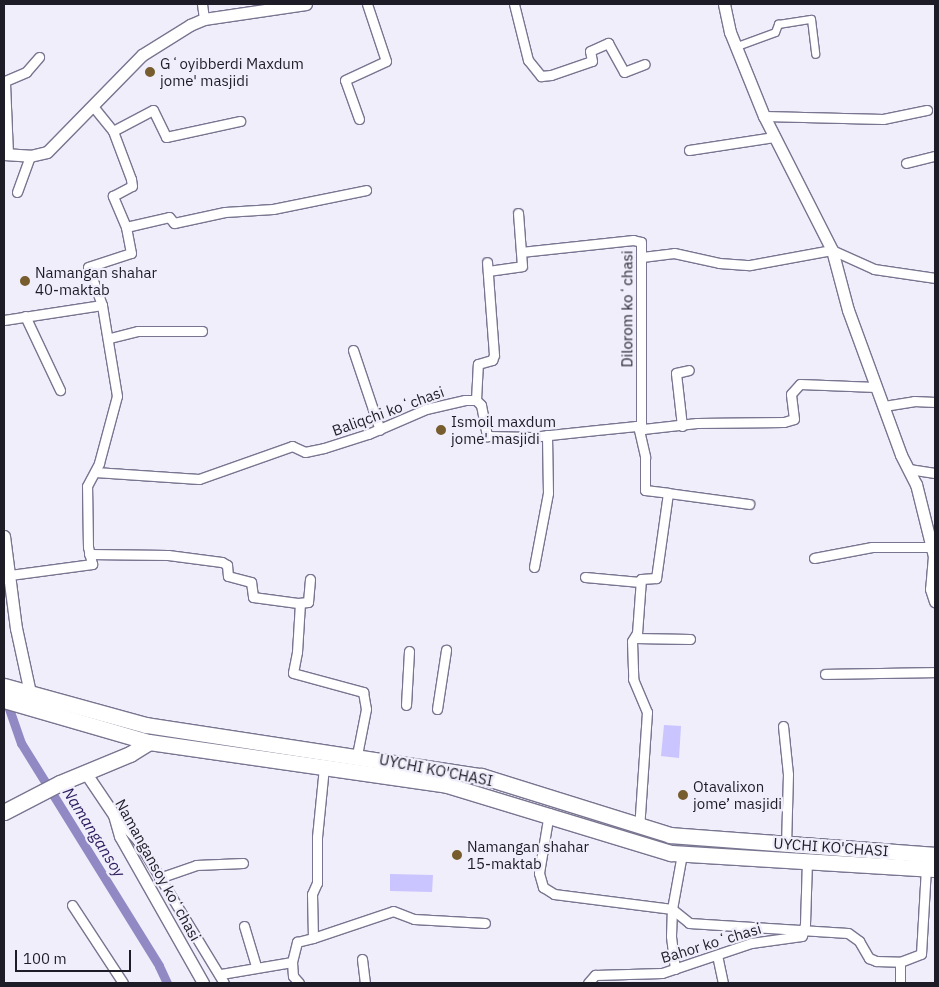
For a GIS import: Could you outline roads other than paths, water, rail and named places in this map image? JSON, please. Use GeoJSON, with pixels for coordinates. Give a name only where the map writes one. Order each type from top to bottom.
{"type":"FeatureCollection","features":[{"type":"Feature","properties":{"kind":"main road","name":"UYCHI KO'CHASI"},"geometry":{"type":"LineString","coordinates":[[4,686],[100,721],[149,742],[447,785],[549,813],[642,845],[682,854],[931,869]]}},
{"type":"Feature","properties":{"kind":"main road","name":"UYCHI KO'CHASI"},"geometry":{"type":"LineString","coordinates":[[4,700],[38,709],[100,721],[356,755],[481,776],[670,836],[935,855]]}},
{"type":"Feature","properties":{"kind":"main road"},"geometry":{"type":"LineString","coordinates":[[4,812],[60,783],[130,754],[149,742]]}},
{"type":"Feature","properties":{"kind":"street"},"geometry":{"type":"LineString","coordinates":[[202,4],[204,19]]}},
{"type":"Feature","properties":{"kind":"street"},"geometry":{"type":"LineString","coordinates":[[39,57],[26,72],[5,81],[6,154],[30,156],[47,152],[142,55],[168,36],[204,19],[306,4]]}},
{"type":"Feature","properties":{"kind":"street"},"geometry":{"type":"LineString","coordinates":[[359,120],[345,80],[386,61],[367,4]]}},
{"type":"Feature","properties":{"kind":"street"},"geometry":{"type":"LineString","coordinates":[[514,4],[528,60],[541,76],[551,75],[592,61],[590,51],[608,43],[624,72],[645,64]]}},
{"type":"Feature","properties":{"kind":"street"},"geometry":{"type":"LineString","coordinates":[[724,4],[730,32],[764,116],[832,250],[848,310],[876,388],[921,502],[930,547],[934,556],[931,589],[935,601]]}},
{"type":"Feature","properties":{"kind":"street"},"geometry":{"type":"LineString","coordinates":[[737,46],[776,32],[778,24],[811,19],[815,54]]}},
{"type":"Feature","properties":{"kind":"street"},"geometry":{"type":"LineString","coordinates":[[10,575],[92,564],[89,554],[87,486],[95,472],[117,396],[110,338],[102,305],[88,268],[129,255],[131,247],[126,227],[113,194],[130,187],[132,183],[113,131],[92,105]]}},
{"type":"Feature","properties":{"kind":"street"},"geometry":{"type":"LineString","coordinates":[[113,131],[153,110],[166,137],[240,121]]}},
{"type":"Feature","properties":{"kind":"street"},"geometry":{"type":"LineString","coordinates":[[764,116],[883,119],[927,110]]}},
{"type":"Feature","properties":{"kind":"street"},"geometry":{"type":"LineString","coordinates":[[689,150],[774,136]]}},
{"type":"Feature","properties":{"kind":"street"},"geometry":{"type":"LineString","coordinates":[[17,192],[30,156]]}},
{"type":"Feature","properties":{"kind":"street"},"geometry":{"type":"LineString","coordinates":[[906,163],[935,156]]}},
{"type":"Feature","properties":{"kind":"street"},"geometry":{"type":"LineString","coordinates":[[126,227],[169,217],[174,224],[225,212],[273,210],[366,190]]}},
{"type":"Feature","properties":{"kind":"street"},"geometry":{"type":"LineString","coordinates":[[488,272],[520,267],[521,252],[518,213]]}},
{"type":"Feature","properties":{"kind":"street","name":"Dilorom koʻchasi"},"geometry":{"type":"LineString","coordinates":[[521,252],[638,240],[642,257],[640,427],[645,457],[645,490],[668,493]]}},
{"type":"Feature","properties":{"kind":"street"},"geometry":{"type":"LineString","coordinates":[[642,257],[674,253],[718,264],[750,265],[832,250],[874,268],[935,278]]}},
{"type":"Feature","properties":{"kind":"street"},"geometry":{"type":"LineString","coordinates":[[487,262],[494,355],[492,360],[478,364],[476,400],[484,411],[487,436],[547,435],[640,427],[792,420],[791,394],[800,384],[876,388]]}},
{"type":"Feature","properties":{"kind":"street"},"geometry":{"type":"LineString","coordinates":[[4,320],[102,305]]}},
{"type":"Feature","properties":{"kind":"street"},"geometry":{"type":"LineString","coordinates":[[25,316],[60,390]]}},
{"type":"Feature","properties":{"kind":"street"},"geometry":{"type":"LineString","coordinates":[[110,338],[138,330],[202,331]]}},
{"type":"Feature","properties":{"kind":"street"},"geometry":{"type":"LineString","coordinates":[[353,350],[380,430]]}},
{"type":"Feature","properties":{"kind":"street"},"geometry":{"type":"LineString","coordinates":[[682,426],[676,373],[690,370]]}},
{"type":"Feature","properties":{"kind":"street","name":"Baliqchi koʻchasi"},"geometry":{"type":"LineString","coordinates":[[95,472],[199,479],[286,448],[311,451],[380,430],[426,409],[476,400]]}},
{"type":"Feature","properties":{"kind":"street"},"geometry":{"type":"LineString","coordinates":[[884,406],[914,401],[935,402]]}},
{"type":"Feature","properties":{"kind":"street"},"geometry":{"type":"LineString","coordinates":[[534,567],[548,493],[547,435]]}},
{"type":"Feature","properties":{"kind":"street"},"geometry":{"type":"LineString","coordinates":[[909,469],[935,472]]}},
{"type":"Feature","properties":{"kind":"street"},"geometry":{"type":"LineString","coordinates":[[585,577],[640,582],[641,579],[656,578],[668,493],[749,504]]}},
{"type":"Feature","properties":{"kind":"street"},"geometry":{"type":"LineString","coordinates":[[4,536],[27,693]]}},
{"type":"Feature","properties":{"kind":"street"},"geometry":{"type":"LineString","coordinates":[[814,558],[872,547],[930,547]]}},
{"type":"Feature","properties":{"kind":"street"},"geometry":{"type":"LineString","coordinates":[[89,554],[168,555],[225,563],[228,576],[251,582],[251,596],[300,603],[308,601],[310,579]]}},
{"type":"Feature","properties":{"kind":"street"},"geometry":{"type":"LineString","coordinates":[[640,582],[635,638],[632,641],[633,679],[647,712],[640,828]]}},
{"type":"Feature","properties":{"kind":"street"},"geometry":{"type":"LineString","coordinates":[[300,603],[298,652],[293,673],[363,692],[366,709],[356,755]]}},
{"type":"Feature","properties":{"kind":"street"},"geometry":{"type":"LineString","coordinates":[[635,638],[690,640]]}},
{"type":"Feature","properties":{"kind":"street"},"geometry":{"type":"LineString","coordinates":[[437,709],[446,650]]}},
{"type":"Feature","properties":{"kind":"street"},"geometry":{"type":"LineString","coordinates":[[406,705],[409,651]]}},
{"type":"Feature","properties":{"kind":"street"},"geometry":{"type":"LineString","coordinates":[[825,674],[935,672]]}},
{"type":"Feature","properties":{"kind":"street"},"geometry":{"type":"LineString","coordinates":[[783,726],[788,774],[786,844]]}},
{"type":"Feature","properties":{"kind":"street"},"geometry":{"type":"LineString","coordinates":[[313,938],[312,894],[317,883],[324,767]]}},
{"type":"Feature","properties":{"kind":"street","name":"Namangansoy koʻchasi"},"geometry":{"type":"LineString","coordinates":[[85,772],[114,815],[120,836],[203,983]]}},
{"type":"Feature","properties":{"kind":"street"},"geometry":{"type":"LineString","coordinates":[[549,813],[539,873],[548,892],[672,909],[690,923],[848,933],[859,941],[872,960],[900,962],[921,954],[931,869]]}},
{"type":"Feature","properties":{"kind":"street"},"geometry":{"type":"LineString","coordinates":[[114,815],[137,840],[222,979],[256,966],[292,962]]}},
{"type":"Feature","properties":{"kind":"street"},"geometry":{"type":"LineString","coordinates":[[675,969],[671,936],[672,909],[682,854]]}},
{"type":"Feature","properties":{"kind":"street"},"geometry":{"type":"LineString","coordinates":[[805,931],[807,862]]}},
{"type":"Feature","properties":{"kind":"street"},"geometry":{"type":"LineString","coordinates":[[159,878],[196,865],[244,863]]}},
{"type":"Feature","properties":{"kind":"street"},"geometry":{"type":"LineString","coordinates":[[72,904],[123,983]]}},
{"type":"Feature","properties":{"kind":"street"},"geometry":{"type":"LineString","coordinates":[[299,983],[293,976],[292,962],[297,942],[393,911],[414,919],[485,922]]}},
{"type":"Feature","properties":{"kind":"street"},"geometry":{"type":"LineString","coordinates":[[244,926],[256,966]]}},
{"type":"Feature","properties":{"kind":"street","name":"Bahor koʻchasi"},"geometry":{"type":"LineString","coordinates":[[588,983],[595,975],[643,976],[675,969],[751,943],[798,938],[805,931]]}},
{"type":"Feature","properties":{"kind":"street"},"geometry":{"type":"LineString","coordinates":[[717,955],[723,983]]}},
{"type":"Feature","properties":{"kind":"street"},"geometry":{"type":"LineString","coordinates":[[362,959],[365,983]]}},
{"type":"Feature","properties":{"kind":"street"},"geometry":{"type":"LineString","coordinates":[[900,962],[900,983]]}},
{"type":"Feature","properties":{"kind":"waterway","name":"Namangansoy"},"geometry":{"type":"LineString","coordinates":[[6,700],[21,743],[159,966],[167,983]]}},
{"type":"Feature","properties":{"kind":"place","name":"Gʻoyibberdi Maxdum jome' masjidi"},"geometry":{"type":"Point","coordinates":[150,72]}},
{"type":"Feature","properties":{"kind":"place","name":"Namangan shahar 40-maktab"},"geometry":{"type":"Point","coordinates":[25,281]}},
{"type":"Feature","properties":{"kind":"place","name":"Ismoil maxdum jome' masjidi"},"geometry":{"type":"Point","coordinates":[441,430]}},
{"type":"Feature","properties":{"kind":"place","name":"Otavalixon jome’ masjidi"},"geometry":{"type":"Point","coordinates":[683,795]}},
{"type":"Feature","properties":{"kind":"place","name":"Namangan shahar 15-maktab"},"geometry":{"type":"Point","coordinates":[457,855]}}]}
